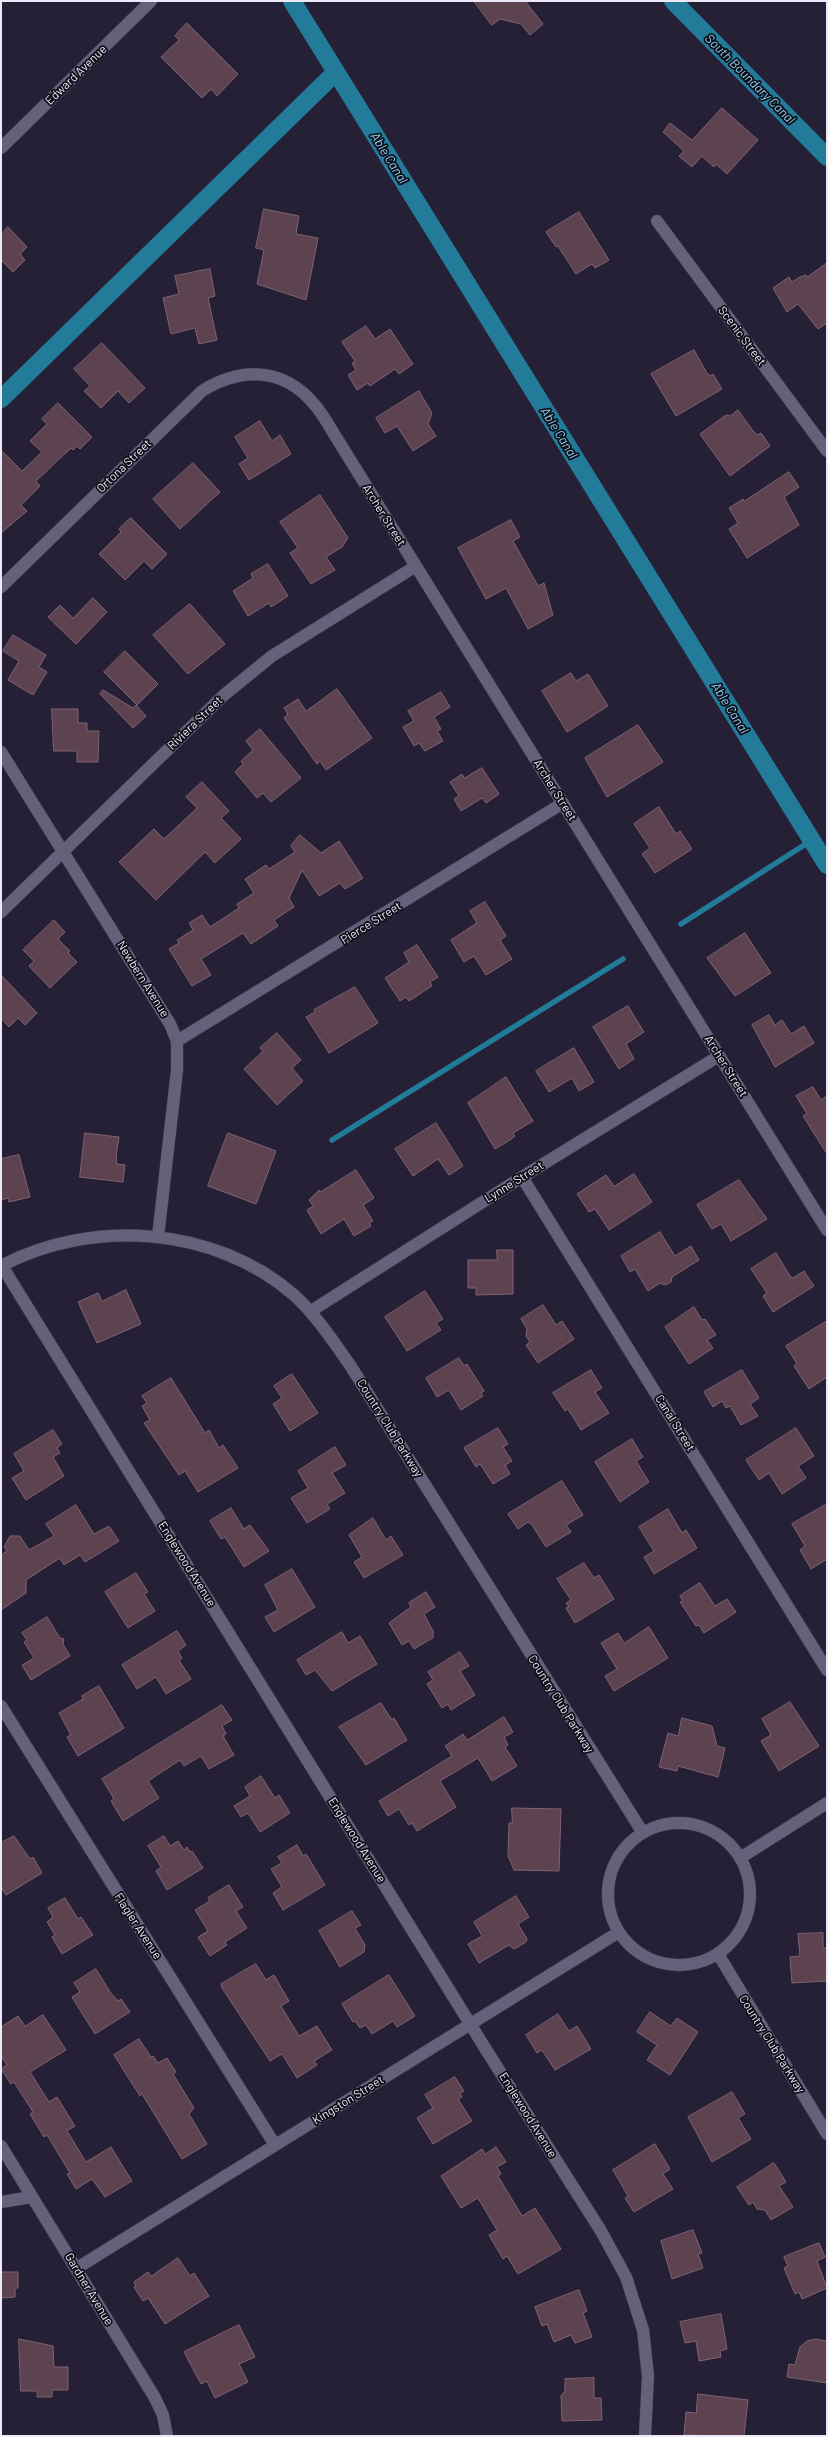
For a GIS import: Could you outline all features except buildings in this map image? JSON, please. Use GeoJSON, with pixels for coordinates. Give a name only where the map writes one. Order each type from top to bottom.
{"type":"FeatureCollection","features":[{"type":"Feature","properties":{"kind":"street","name":"Edward Avenue"},"geometry":{"type":"LineString","coordinates":[[1,148],[151,1]]}},
{"type":"Feature","properties":{"kind":"street","name":"Scenic Street"},"geometry":{"type":"LineString","coordinates":[[657,221],[827,451]]}},
{"type":"Feature","properties":{"kind":"street","name":"Ortona Street"},"geometry":{"type":"LineString","coordinates":[[1,587],[202,391],[218,381],[240,374],[263,374]]}},
{"type":"Feature","properties":{"kind":"street","name":"Archer Street"},"geometry":{"type":"LineString","coordinates":[[263,374],[283,380],[294,386],[315,404],[827,1230]]}},
{"type":"Feature","properties":{"kind":"street","name":"Riviera Street"},"geometry":{"type":"LineString","coordinates":[[1,912],[224,695],[272,656],[416,566]]}},
{"type":"Feature","properties":{"kind":"street","name":"Newbern Avenue"},"geometry":{"type":"LineString","coordinates":[[1,752],[64,851],[170,1024],[177,1041],[177,1070],[158,1237]]}},
{"type":"Feature","properties":{"kind":"street","name":"Pierce Street"},"geometry":{"type":"LineString","coordinates":[[177,1041],[563,803]]}},
{"type":"Feature","properties":{"kind":"street","name":"Lynne Street"},"geometry":{"type":"LineString","coordinates":[[311,1311],[522,1176],[719,1056]]}},
{"type":"Feature","properties":{"kind":"street","name":"Canal Street"},"geometry":{"type":"LineString","coordinates":[[522,1176],[827,1670]]}},
{"type":"Feature","properties":{"kind":"street","name":"Country Club Parkway"},"geometry":{"type":"LineString","coordinates":[[1,1266],[38,1250],[76,1240],[131,1234],[158,1237],[200,1246],[248,1266],[292,1294],[311,1311],[350,1365],[643,1832]]}},
{"type":"Feature","properties":{"kind":"street","name":"Englewood Avenue"},"geometry":{"type":"LineString","coordinates":[[1,1266],[470,2023],[601,2231],[626,2277],[642,2330],[646,2349],[648,2402],[645,2436]]}},
{"type":"Feature","properties":{"kind":"street","name":"Flagler Avenue"},"geometry":{"type":"LineString","coordinates":[[1,1706],[275,2145]]}},
{"type":"Feature","properties":{"kind":"street"},"geometry":{"type":"LineString","coordinates":[[740,1858],[827,1803]]}},
{"type":"Feature","properties":{"kind":"street"},"geometry":{"type":"LineString","coordinates":[[663,1824],[693,1825],[707,1829],[726,1841],[740,1858],[748,1878],[750,1899],[745,1920],[735,1939],[718,1954],[698,1963],[676,1965],[668,1964],[654,1960],[634,1949],[619,1932],[610,1911],[608,1888],[613,1866],[625,1847],[643,1832],[663,1824]]}},
{"type":"Feature","properties":{"kind":"street","name":"Kingston Street"},"geometry":{"type":"LineString","coordinates":[[76,2268],[619,1932]]}},
{"type":"Feature","properties":{"kind":"street","name":"Country Club Parkway"},"geometry":{"type":"LineString","coordinates":[[718,1954],[827,2134]]}},
{"type":"Feature","properties":{"kind":"street","name":"Gardner Avenue"},"geometry":{"type":"LineString","coordinates":[[1,2146],[155,2398],[163,2415],[167,2436]]}},
{"type":"Feature","properties":{"kind":"street"},"geometry":{"type":"LineString","coordinates":[[1,2202],[32,2197]]}},
{"type":"Feature","properties":{"kind":"waterway","name":"Able Canal"},"geometry":{"type":"LineString","coordinates":[[292,1],[827,865]]}},
{"type":"Feature","properties":{"kind":"waterway","name":"South Boundary Canal"},"geometry":{"type":"LineString","coordinates":[[673,1],[827,157]]}},
{"type":"Feature","properties":{"kind":"waterway"},"geometry":{"type":"LineString","coordinates":[[1,399],[336,72]]}},
{"type":"Feature","properties":{"kind":"waterway"},"geometry":{"type":"LineString","coordinates":[[681,924],[812,840]]}},
{"type":"Feature","properties":{"kind":"waterway"},"geometry":{"type":"LineString","coordinates":[[332,1140],[623,959]]}}]}
